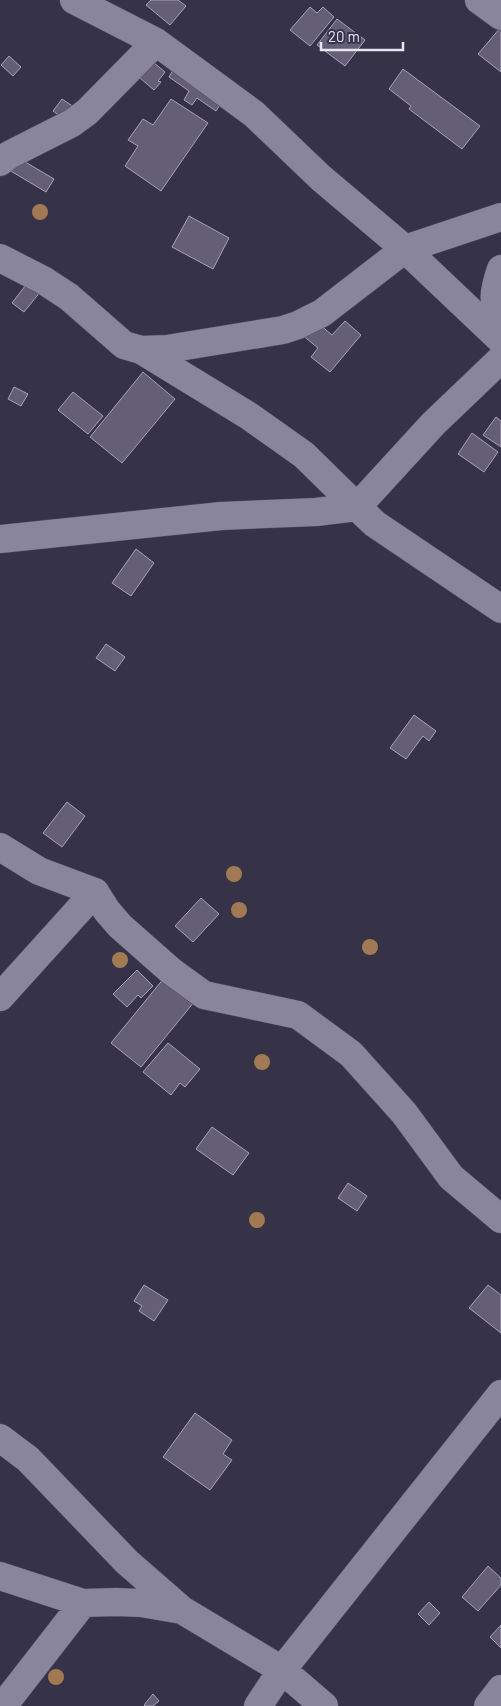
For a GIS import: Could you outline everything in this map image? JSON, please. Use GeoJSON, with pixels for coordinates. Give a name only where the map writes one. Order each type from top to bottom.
{"type":"FeatureCollection","features":[{"type":"Feature","properties":{"kind":"street"},"geometry":{"type":"LineString","coordinates":[[74,0],[156,42],[254,114],[321,178],[405,249],[501,340]]}},
{"type":"Feature","properties":{"kind":"street"},"geometry":{"type":"LineString","coordinates":[[479,0],[501,16]]}},
{"type":"Feature","properties":{"kind":"street"},"geometry":{"type":"LineString","coordinates":[[0,162],[9,155],[72,123],[88,112],[156,42]]}},
{"type":"Feature","properties":{"kind":"street"},"geometry":{"type":"LineString","coordinates":[[141,350],[167,349],[282,330],[298,325],[322,313],[405,249],[501,217]]}},
{"type":"Feature","properties":{"kind":"street"},"geometry":{"type":"LineString","coordinates":[[0,258],[43,280],[69,297],[124,345],[141,350],[249,416],[304,455],[375,524],[501,609]]}},
{"type":"Feature","properties":{"kind":"street"},"geometry":{"type":"LineString","coordinates":[[501,269],[496,285],[494,305],[501,323]]}},
{"type":"Feature","properties":{"kind":"street"},"geometry":{"type":"LineString","coordinates":[[0,539],[221,516],[316,512],[357,507],[433,424],[501,359]]}},
{"type":"Feature","properties":{"kind":"street"},"geometry":{"type":"LineString","coordinates":[[0,847],[39,871],[95,892],[107,911],[120,926],[171,971],[204,995],[298,1015],[350,1054],[404,1113],[451,1177],[501,1219]]}},
{"type":"Feature","properties":{"kind":"street"},"geometry":{"type":"LineString","coordinates":[[0,997],[95,892]]}},
{"type":"Feature","properties":{"kind":"street"},"geometry":{"type":"LineString","coordinates":[[258,1706],[282,1670],[501,1394]]}},
{"type":"Feature","properties":{"kind":"street"},"geometry":{"type":"LineString","coordinates":[[0,1438],[28,1459],[127,1562],[182,1610],[282,1670],[324,1706]]}},
{"type":"Feature","properties":{"kind":"street"},"geometry":{"type":"LineString","coordinates":[[0,1576],[83,1603],[133,1602],[182,1610]]}},
{"type":"Feature","properties":{"kind":"street"},"geometry":{"type":"LineString","coordinates":[[3,1706],[83,1603]]}},
{"type":"Feature","properties":{"kind":"street"},"geometry":{"type":"LineString","coordinates":[[488,1706],[501,1689]]}},
{"type":"Feature","properties":{"kind":"building"},"geometry":{"type":"Polygon","coordinates":[[[151,0],[178,0],[186,6],[170,25],[146,5],[151,0]]]}},
{"type":"Feature","properties":{"kind":"building"},"geometry":{"type":"Polygon","coordinates":[[[310,7],[317,13],[323,7],[334,17],[310,46],[290,30],[310,7]]]}},
{"type":"Feature","properties":{"kind":"building"},"geometry":{"type":"Polygon","coordinates":[[[337,19],[365,40],[345,66],[317,45],[337,19]]]}},
{"type":"Feature","properties":{"kind":"building"},"geometry":{"type":"Polygon","coordinates":[[[501,27],[501,72],[478,54],[501,27]]]}},
{"type":"Feature","properties":{"kind":"building"},"geometry":{"type":"Polygon","coordinates":[[[9,56],[21,67],[13,76],[1,65],[9,56]]]}},
{"type":"Feature","properties":{"kind":"building"},"geometry":{"type":"Polygon","coordinates":[[[153,62],[165,72],[158,81],[161,82],[154,90],[140,78],[153,62]]]}},
{"type":"Feature","properties":{"kind":"building"},"geometry":{"type":"Polygon","coordinates":[[[403,69],[480,126],[462,149],[409,109],[411,106],[389,89],[403,69]]]}},
{"type":"Feature","properties":{"kind":"building"},"geometry":{"type":"Polygon","coordinates":[[[173,70],[222,102],[216,111],[197,98],[192,105],[184,100],[189,91],[169,77],[173,70]]]}},
{"type":"Feature","properties":{"kind":"building"},"geometry":{"type":"Polygon","coordinates":[[[62,99],[74,107],[65,120],[53,111],[62,99]]]}},
{"type":"Feature","properties":{"kind":"building"},"geometry":{"type":"Polygon","coordinates":[[[171,99],[208,123],[161,191],[125,166],[138,146],[128,140],[143,119],[153,125],[171,99]]]}},
{"type":"Feature","properties":{"kind":"building"},"geometry":{"type":"Polygon","coordinates":[[[17,157],[54,179],[46,192],[9,170],[17,157]]]}},
{"type":"Feature","properties":{"kind":"building"},"geometry":{"type":"Polygon","coordinates":[[[189,216],[229,238],[213,269],[172,247],[189,216]]]}},
{"type":"Feature","properties":{"kind":"building"},"geometry":{"type":"Polygon","coordinates":[[[29,281],[41,291],[24,312],[12,303],[29,281]]]}},
{"type":"Feature","properties":{"kind":"building"},"geometry":{"type":"Polygon","coordinates":[[[313,319],[332,335],[345,321],[361,335],[330,372],[311,357],[318,348],[301,334],[313,319]]]}},
{"type":"Feature","properties":{"kind":"building"},"geometry":{"type":"Polygon","coordinates":[[[143,372],[175,399],[122,463],[90,437],[143,372]]]}},
{"type":"Feature","properties":{"kind":"building"},"geometry":{"type":"Polygon","coordinates":[[[14,387],[28,394],[21,406],[8,399],[14,387]]]}},
{"type":"Feature","properties":{"kind":"building"},"geometry":{"type":"Polygon","coordinates":[[[73,392],[103,416],[88,434],[58,410],[73,392]]]}},
{"type":"Feature","properties":{"kind":"building"},"geometry":{"type":"Polygon","coordinates":[[[496,417],[501,421],[501,447],[483,435],[496,417]]]}},
{"type":"Feature","properties":{"kind":"building"},"geometry":{"type":"Polygon","coordinates":[[[472,433],[498,452],[484,472],[458,454],[472,433]]]}},
{"type":"Feature","properties":{"kind":"building"},"geometry":{"type":"Polygon","coordinates":[[[136,549],[154,563],[131,596],[112,583],[136,549]]]}},
{"type":"Feature","properties":{"kind":"building"},"geometry":{"type":"Polygon","coordinates":[[[106,644],[125,657],[115,671],[96,658],[106,644]]]}},
{"type":"Feature","properties":{"kind":"building"},"geometry":{"type":"Polygon","coordinates":[[[414,715],[436,731],[429,741],[423,736],[406,759],[390,748],[414,715]]]}},
{"type":"Feature","properties":{"kind":"building"},"geometry":{"type":"Polygon","coordinates":[[[67,802],[85,816],[62,847],[43,833],[67,802]]]}},
{"type":"Feature","properties":{"kind":"building"},"geometry":{"type":"Polygon","coordinates":[[[201,898],[219,914],[193,942],[175,926],[201,898]]]}},
{"type":"Feature","properties":{"kind":"building"},"geometry":{"type":"Polygon","coordinates":[[[137,970],[153,986],[141,998],[138,995],[127,1007],[113,994],[137,970]]]}},
{"type":"Feature","properties":{"kind":"building"},"geometry":{"type":"Polygon","coordinates":[[[169,972],[199,996],[141,1067],[111,1043],[169,972]]]}},
{"type":"Feature","properties":{"kind":"building"},"geometry":{"type":"Polygon","coordinates":[[[168,1043],[200,1069],[185,1087],[180,1083],[171,1095],[143,1072],[168,1043]]]}},
{"type":"Feature","properties":{"kind":"building"},"geometry":{"type":"Polygon","coordinates":[[[212,1127],[249,1153],[233,1175],[196,1149],[212,1127]]]}},
{"type":"Feature","properties":{"kind":"building"},"geometry":{"type":"Polygon","coordinates":[[[348,1183],[367,1196],[357,1211],[338,1198],[348,1183]]]}},
{"type":"Feature","properties":{"kind":"building"},"geometry":{"type":"Polygon","coordinates":[[[144,1285],[168,1300],[154,1321],[139,1311],[142,1306],[134,1301],[144,1285]]]}},
{"type":"Feature","properties":{"kind":"building"},"geometry":{"type":"Polygon","coordinates":[[[488,1285],[501,1295],[501,1333],[469,1308],[488,1285]]]}},
{"type":"Feature","properties":{"kind":"building"},"geometry":{"type":"Polygon","coordinates":[[[195,1413],[232,1440],[223,1454],[232,1460],[210,1490],[163,1457],[195,1413]]]}},
{"type":"Feature","properties":{"kind":"building"},"geometry":{"type":"Polygon","coordinates":[[[488,1566],[501,1578],[501,1585],[478,1611],[462,1597],[488,1566]]]}},
{"type":"Feature","properties":{"kind":"building"},"geometry":{"type":"Polygon","coordinates":[[[429,1602],[440,1613],[429,1625],[418,1614],[429,1602]]]}},
{"type":"Feature","properties":{"kind":"building"},"geometry":{"type":"Polygon","coordinates":[[[501,1625],[501,1648],[490,1637],[501,1625]]]}},
{"type":"Feature","properties":{"kind":"building"},"geometry":{"type":"Polygon","coordinates":[[[153,1694],[159,1701],[153,1706],[145,1706],[144,1705],[153,1694]]]}}]}
